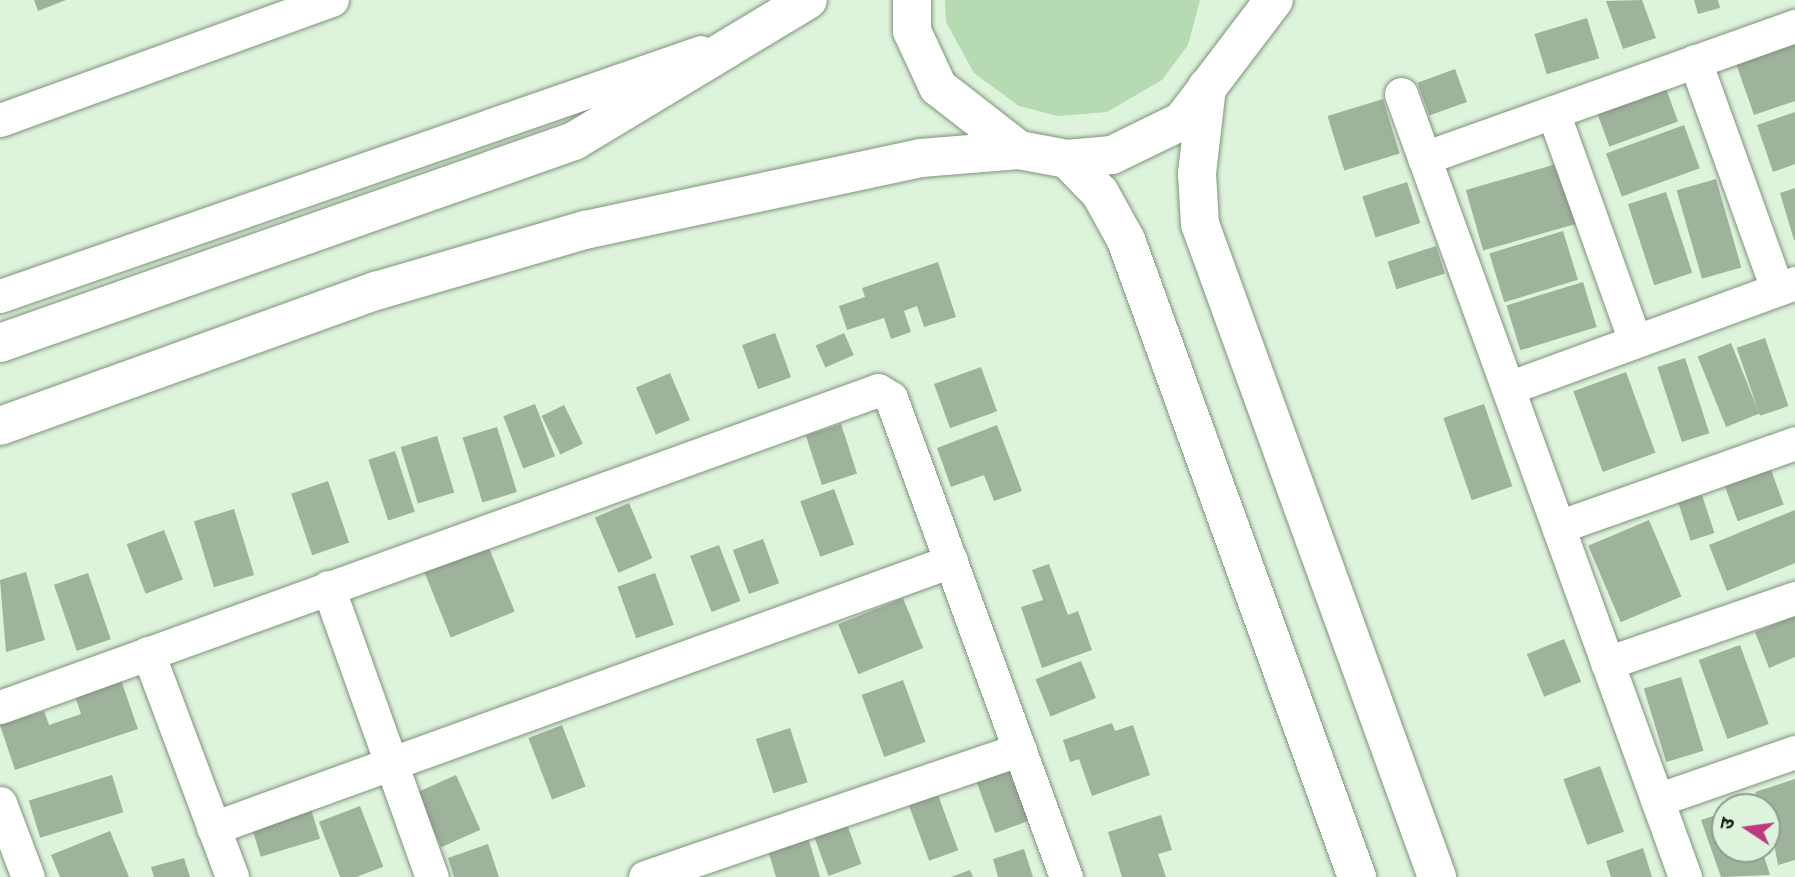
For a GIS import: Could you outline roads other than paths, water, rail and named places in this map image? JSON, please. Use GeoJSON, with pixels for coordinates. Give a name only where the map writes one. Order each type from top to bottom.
{"type":"FeatureCollection","features":[{"type":"Feature","properties":{"kind":"street"},"geometry":{"type":"LineString","coordinates":[[0,120],[332,0]]}},
{"type":"Feature","properties":{"kind":"street"},"geometry":{"type":"LineString","coordinates":[[0,342],[574,141],[763,31],[808,0]]}},
{"type":"Feature","properties":{"kind":"street"},"geometry":{"type":"LineString","coordinates":[[912,0],[912,31],[938,87],[1019,150]]}},
{"type":"Feature","properties":{"kind":"street"},"geometry":{"type":"LineString","coordinates":[[1230,56],[1242,0]]}},
{"type":"Feature","properties":{"kind":"street"},"geometry":{"type":"LineString","coordinates":[[0,426],[376,291],[585,230],[921,158],[1019,150],[1067,159],[1112,155],[1182,121],[1274,0]]}},
{"type":"Feature","properties":{"kind":"street"},"geometry":{"type":"LineString","coordinates":[[1424,158],[1795,26]]}},
{"type":"Feature","properties":{"kind":"street"},"geometry":{"type":"LineString","coordinates":[[0,296],[763,31]]}},
{"type":"Feature","properties":{"kind":"street"},"geometry":{"type":"LineString","coordinates":[[1508,388],[1786,286],[1695,61]]}},
{"type":"Feature","properties":{"kind":"street"},"geometry":{"type":"LineString","coordinates":[[1207,87],[1197,174],[1200,224],[1437,877]]}},
{"type":"Feature","properties":{"kind":"street"},"geometry":{"type":"LineString","coordinates":[[1401,94],[1685,877]]}},
{"type":"Feature","properties":{"kind":"street"},"geometry":{"type":"LineString","coordinates":[[1553,112],[1635,341]]}},
{"type":"Feature","properties":{"kind":"street"},"geometry":{"type":"LineString","coordinates":[[1067,159],[1100,193],[1126,240],[1357,877]]}},
{"type":"Feature","properties":{"kind":"street"},"geometry":{"type":"LineString","coordinates":[[0,707],[878,390],[891,398],[1066,877]]}},
{"type":"Feature","properties":{"kind":"street"},"geometry":{"type":"LineString","coordinates":[[1558,527],[1795,443]]}},
{"type":"Feature","properties":{"kind":"street"},"geometry":{"type":"LineString","coordinates":[[213,828],[951,561]]}},
{"type":"Feature","properties":{"kind":"street"},"geometry":{"type":"LineString","coordinates":[[328,587],[432,877]]}},
{"type":"Feature","properties":{"kind":"street"},"geometry":{"type":"LineString","coordinates":[[1607,663],[1795,598]]}},
{"type":"Feature","properties":{"kind":"street"},"geometry":{"type":"LineString","coordinates":[[148,653],[232,877]]}},
{"type":"Feature","properties":{"kind":"street"},"geometry":{"type":"LineString","coordinates":[[645,877],[1020,749]]}},
{"type":"Feature","properties":{"kind":"street"},"geometry":{"type":"LineString","coordinates":[[1657,800],[1795,752]]}},
{"type":"Feature","properties":{"kind":"street"},"geometry":{"type":"LineString","coordinates":[[0,803],[28,877]]}}]}
